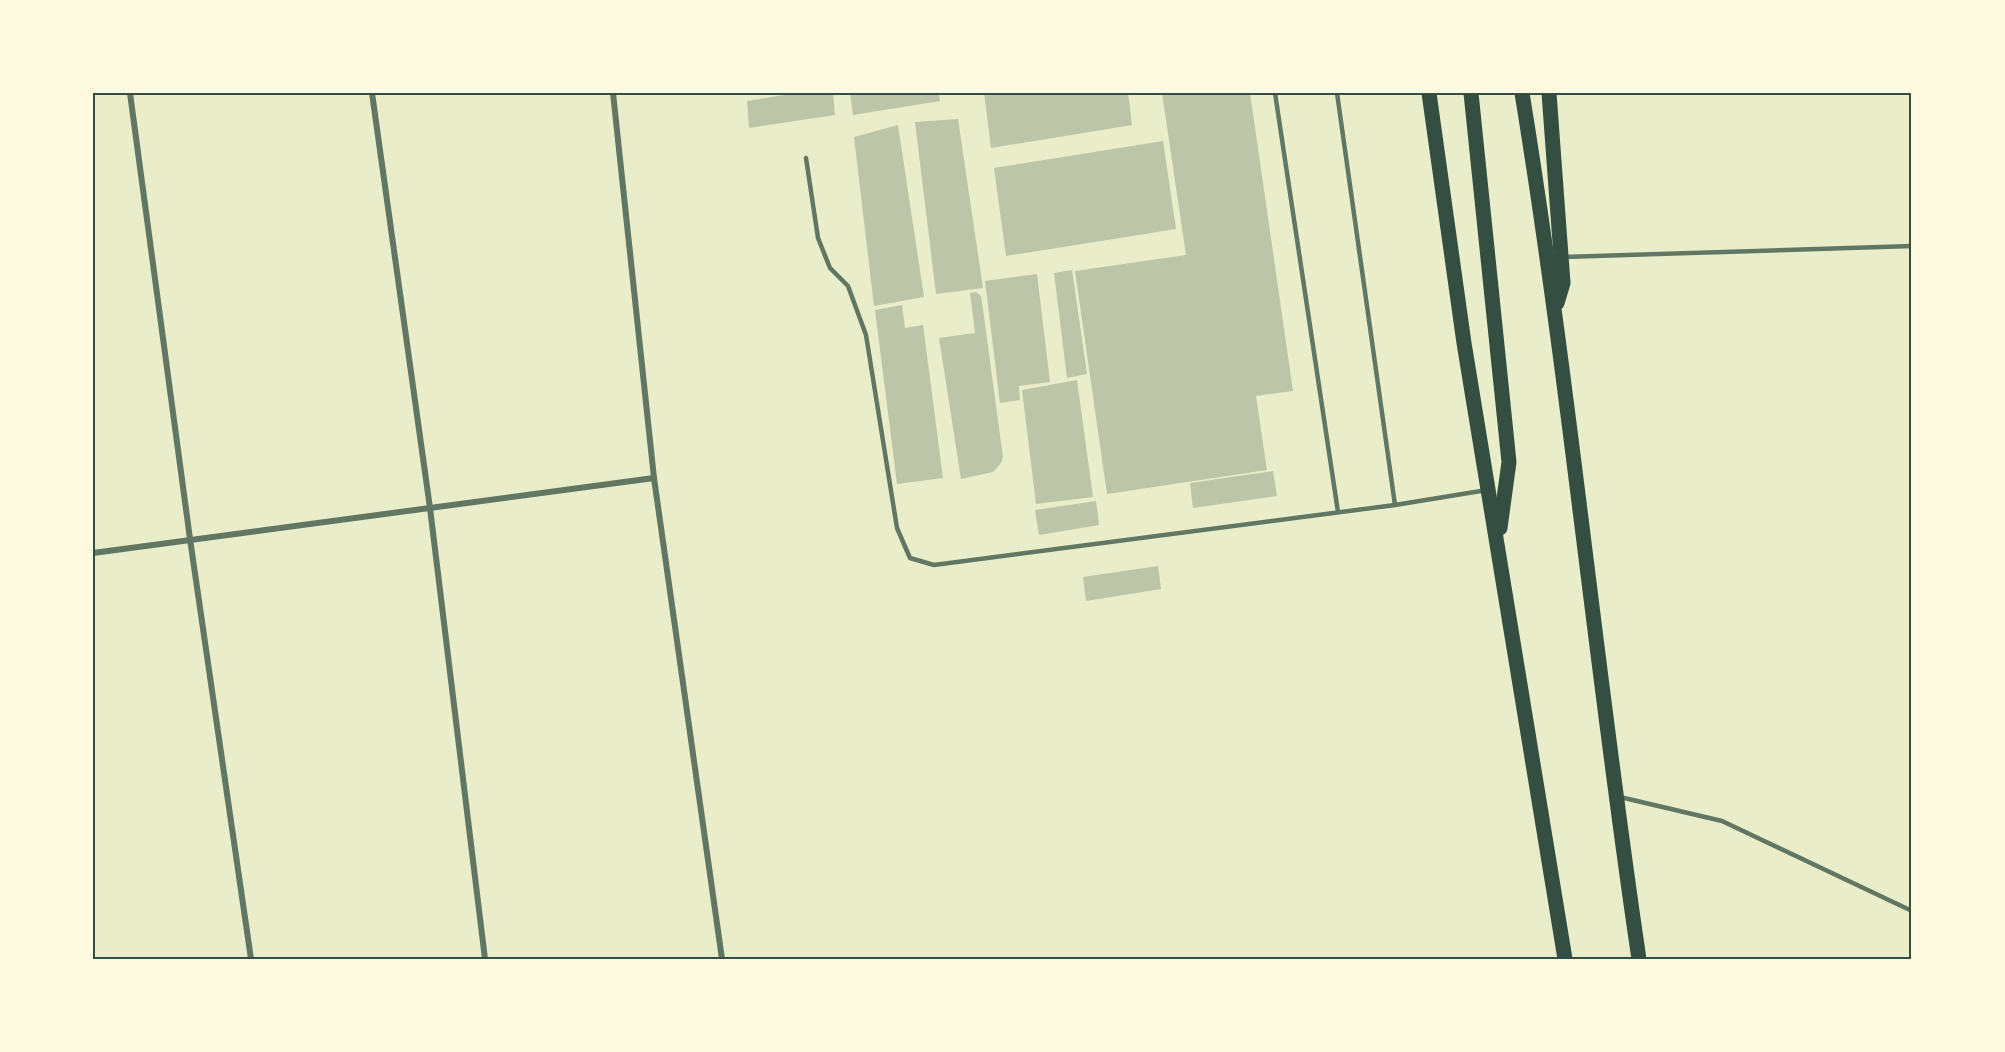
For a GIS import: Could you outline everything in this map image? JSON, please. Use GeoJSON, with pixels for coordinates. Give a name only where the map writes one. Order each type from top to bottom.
{"type":"FeatureCollection","features":[{"type":"Feature","properties":{"kind":"main road"},"geometry":{"type":"LineString","coordinates":[[1429,93],[1464,343],[1566,959]]}},
{"type":"Feature","properties":{"kind":"main road"},"geometry":{"type":"LineString","coordinates":[[1471,93],[1509,462],[1498,546]]}},
{"type":"Feature","properties":{"kind":"main road"},"geometry":{"type":"LineString","coordinates":[[1522,93],[1555,309],[1615,796],[1639,959]]}},
{"type":"Feature","properties":{"kind":"main road"},"geometry":{"type":"LineString","coordinates":[[1549,93],[1563,283],[1555,309]]}},
{"type":"Feature","properties":{"kind":"street"},"geometry":{"type":"LineString","coordinates":[[130,93],[190,539],[251,959]]}},
{"type":"Feature","properties":{"kind":"street"},"geometry":{"type":"LineString","coordinates":[[372,93],[430,508],[485,959]]}},
{"type":"Feature","properties":{"kind":"street"},"geometry":{"type":"LineString","coordinates":[[613,93],[654,478],[722,959]]}},
{"type":"Feature","properties":{"kind":"street"},"geometry":{"type":"LineString","coordinates":[[93,553],[654,478]]}},
{"type":"Feature","properties":{"kind":"lane"},"geometry":{"type":"LineString","coordinates":[[1275,93],[1338,512]]}},
{"type":"Feature","properties":{"kind":"lane"},"geometry":{"type":"LineString","coordinates":[[1337,93],[1395,505]]}},
{"type":"Feature","properties":{"kind":"lane"},"geometry":{"type":"LineString","coordinates":[[806,158],[818,238],[830,268],[848,286],[866,335],[897,528],[910,558],[934,565],[1395,505],[1489,490]]}},
{"type":"Feature","properties":{"kind":"lane"},"geometry":{"type":"LineString","coordinates":[[1560,257],[1912,246]]}},
{"type":"Feature","properties":{"kind":"lane"},"geometry":{"type":"LineString","coordinates":[[1615,796],[1722,821],[1912,911]]}},
{"type":"Feature","properties":{"kind":"building"},"geometry":{"type":"Polygon","coordinates":[[[796,93],[833,93],[835,115],[749,128],[747,101],[796,93]]]}},
{"type":"Feature","properties":{"kind":"building"},"geometry":{"type":"Polygon","coordinates":[[[850,93],[939,93],[940,101],[853,115],[850,93]]]}},
{"type":"Feature","properties":{"kind":"building"},"geometry":{"type":"Polygon","coordinates":[[[984,93],[1128,93],[1132,125],[991,148],[984,93]]]}},
{"type":"Feature","properties":{"kind":"building"},"geometry":{"type":"Polygon","coordinates":[[[1162,93],[1250,93],[1293,391],[1256,396],[1267,470],[1107,494],[1075,271],[1186,255],[1162,93]]]}},
{"type":"Feature","properties":{"kind":"building"},"geometry":{"type":"Polygon","coordinates":[[[958,119],[983,288],[936,294],[915,122],[958,119]]]}},
{"type":"Feature","properties":{"kind":"building"},"geometry":{"type":"Polygon","coordinates":[[[898,125],[924,297],[874,306],[854,137],[898,125]]]}},
{"type":"Feature","properties":{"kind":"building"},"geometry":{"type":"Polygon","coordinates":[[[1163,141],[1176,229],[1006,256],[994,168],[1163,141]]]}},
{"type":"Feature","properties":{"kind":"building"},"geometry":{"type":"Polygon","coordinates":[[[1072,270],[1087,374],[1067,378],[1054,273],[1072,270]]]}},
{"type":"Feature","properties":{"kind":"building"},"geometry":{"type":"Polygon","coordinates":[[[1037,274],[1050,382],[1019,386],[1020,400],[1000,403],[985,281],[1037,274]]]}},
{"type":"Feature","properties":{"kind":"building"},"geometry":{"type":"Polygon","coordinates":[[[976,292],[981,296],[982,302],[1003,457],[993,472],[961,479],[939,338],[975,333],[970,293],[976,292]]]}},
{"type":"Feature","properties":{"kind":"building"},"geometry":{"type":"Polygon","coordinates":[[[902,305],[905,328],[923,325],[943,478],[897,484],[875,310],[902,305]]]}},
{"type":"Feature","properties":{"kind":"building"},"geometry":{"type":"Polygon","coordinates":[[[1077,380],[1093,497],[1036,504],[1022,390],[1077,380]]]}},
{"type":"Feature","properties":{"kind":"building"},"geometry":{"type":"Polygon","coordinates":[[[1273,471],[1277,496],[1193,508],[1190,483],[1273,471]]]}},
{"type":"Feature","properties":{"kind":"building"},"geometry":{"type":"Polygon","coordinates":[[[1096,501],[1099,525],[1039,535],[1035,510],[1096,501]]]}},
{"type":"Feature","properties":{"kind":"building"},"geometry":{"type":"Polygon","coordinates":[[[1158,566],[1161,589],[1086,601],[1083,577],[1158,566]]]}}]}
